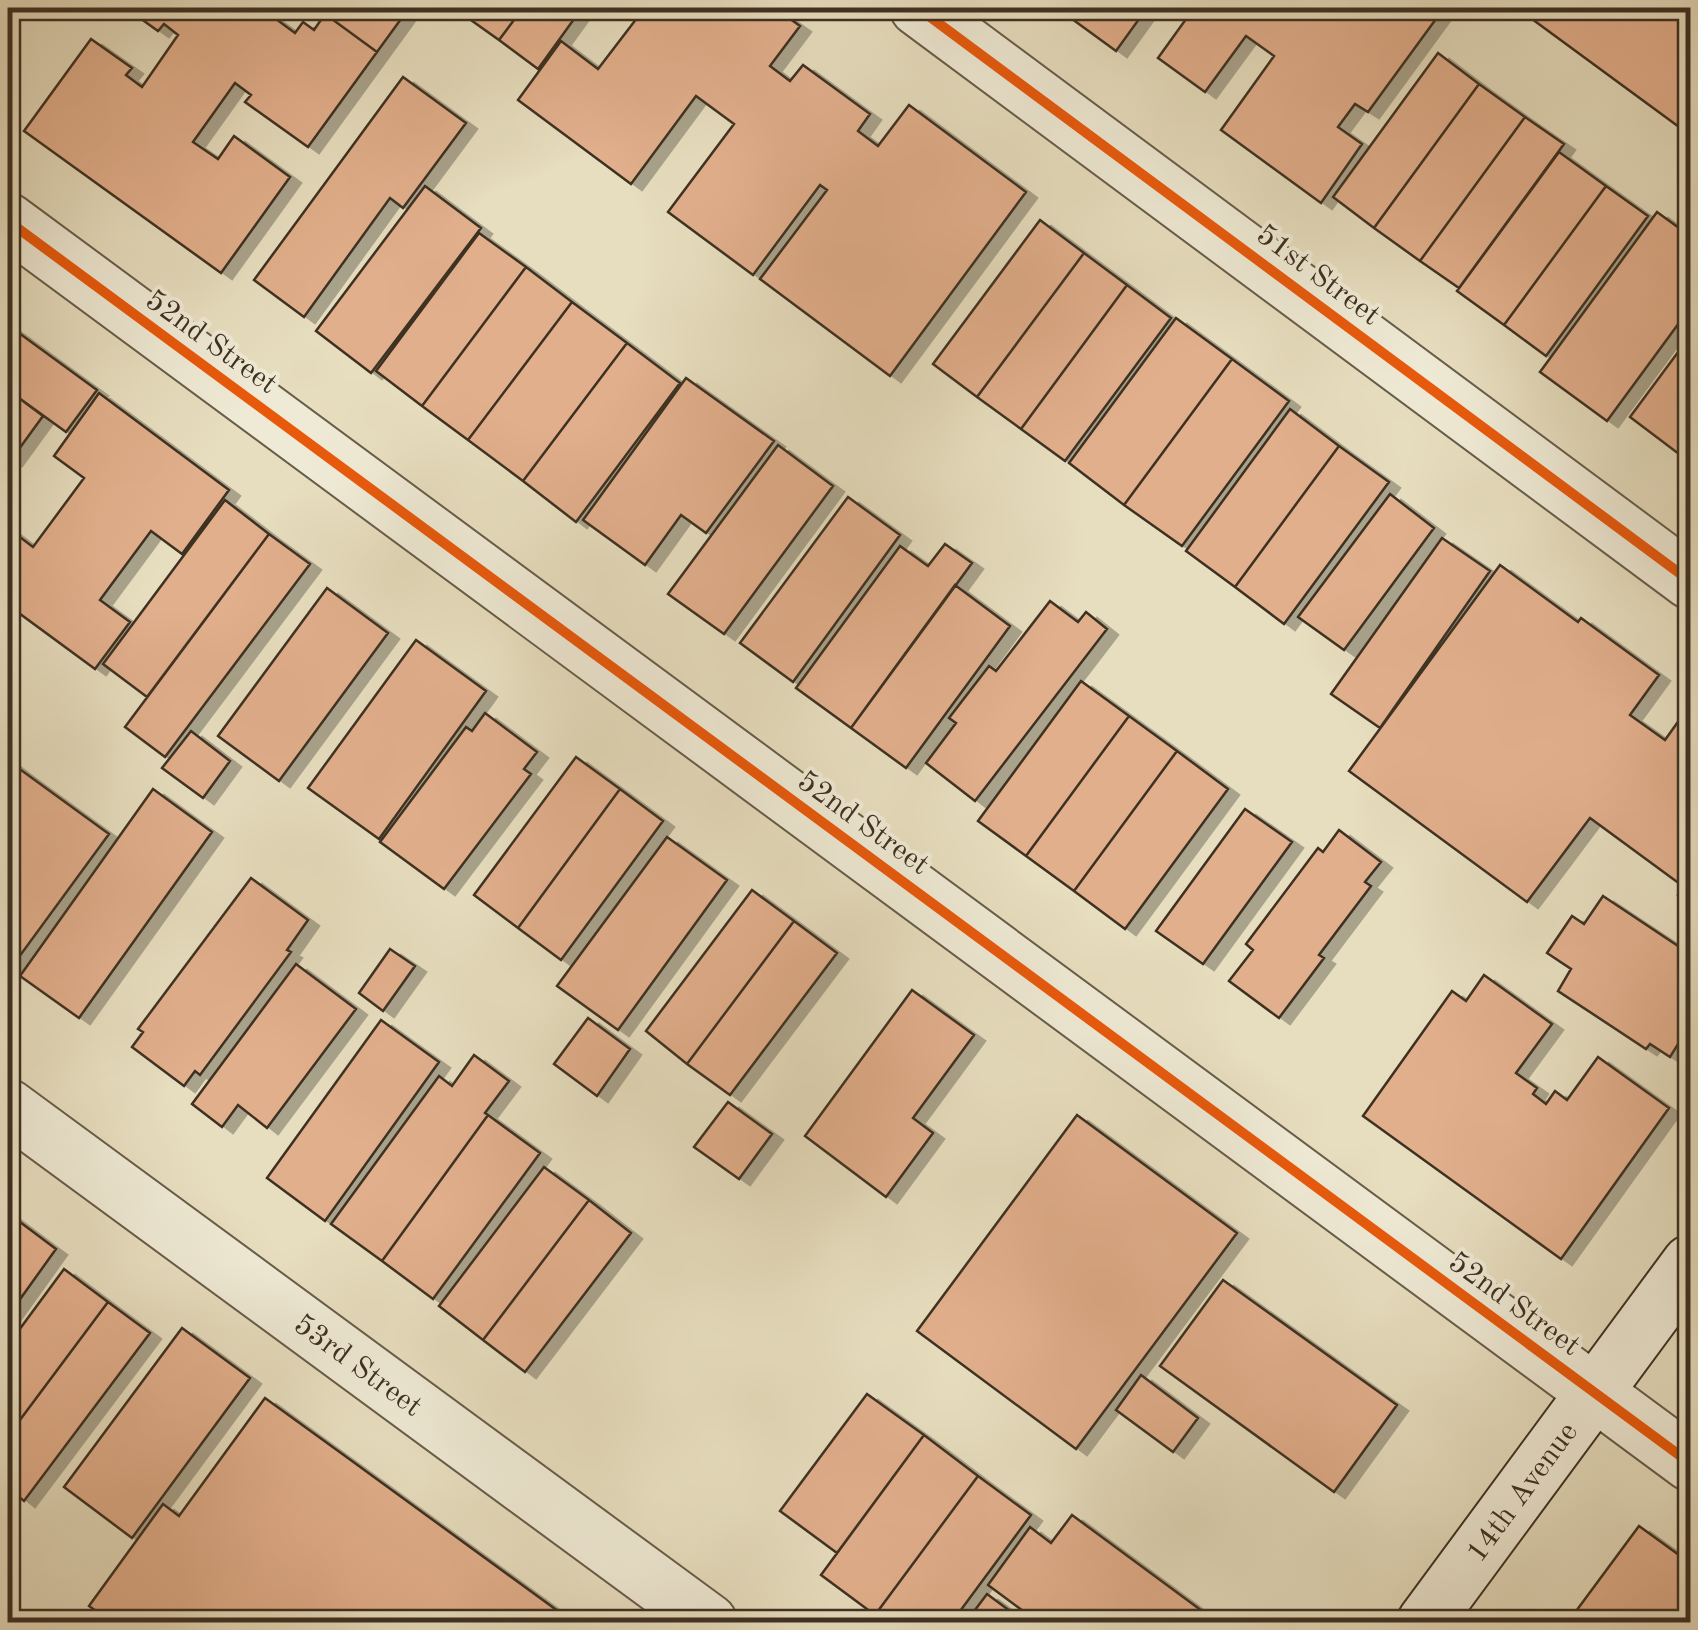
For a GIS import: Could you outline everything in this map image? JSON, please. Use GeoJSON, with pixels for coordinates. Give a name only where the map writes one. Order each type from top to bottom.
{"type":"FeatureCollection","features":[{"type":"Feature","properties":{"kind":"street","name":"51st Street"},"geometry":{"type":"LineString","coordinates":[[918,8],[1690,582]]}},
{"type":"Feature","properties":{"kind":"street","name":"52nd Street"},"geometry":{"type":"LineString","coordinates":[[8,222],[1690,1463]]}},
{"type":"Feature","properties":{"kind":"street","name":"53rd Street"},"geometry":{"type":"LineString","coordinates":[[8,1106],[709,1622]]}},
{"type":"Feature","properties":{"kind":"street","name":"14th Avenue"},"geometry":{"type":"LineString","coordinates":[[1425,1622],[1690,1263]]}},
{"type":"Feature","properties":{"kind":"building"},"geometry":{"type":"Polygon","coordinates":[[[126,8],[261,8],[295,33],[303,22],[314,30],[325,14],[377,52],[308,147],[245,102],[251,95],[235,83],[193,142],[218,159],[234,136],[290,177],[221,273],[24,131],[91,39],[132,68],[126,75],[142,87],[178,35],[164,24],[158,31],[126,8]]]}},
{"type":"Feature","properties":{"kind":"building"},"geometry":{"type":"Polygon","coordinates":[[[329,8],[409,8],[377,52],[325,14],[329,8]]]}},
{"type":"Feature","properties":{"kind":"building"},"geometry":{"type":"Polygon","coordinates":[[[454,8],[523,8],[499,40],[454,8]]]}},
{"type":"Feature","properties":{"kind":"building"},"geometry":{"type":"Polygon","coordinates":[[[523,8],[582,8],[538,69],[499,40],[523,8]]]}},
{"type":"Feature","properties":{"kind":"building"},"geometry":{"type":"Polygon","coordinates":[[[623,8],[775,8],[800,26],[770,66],[790,81],[803,65],[870,114],[858,131],[878,146],[909,105],[1026,192],[890,376],[760,279],[827,190],[820,185],[753,275],[668,212],[734,124],[696,96],[631,184],[518,100],[561,41],[598,69],[637,18],[623,8]]]}},
{"type":"Feature","properties":{"kind":"building"},"geometry":{"type":"Polygon","coordinates":[[[1057,8],[1147,8],[1116,51],[1057,8]]]}},
{"type":"Feature","properties":{"kind":"building"},"geometry":{"type":"Polygon","coordinates":[[[1194,8],[1444,8],[1368,112],[1355,104],[1338,127],[1362,144],[1321,203],[1221,130],[1274,56],[1246,36],[1205,92],[1158,58],[1194,8]]]}},
{"type":"Feature","properties":{"kind":"building"},"geometry":{"type":"Polygon","coordinates":[[[1517,8],[1690,8],[1690,135],[1517,8]]]}},
{"type":"Feature","properties":{"kind":"building"},"geometry":{"type":"Polygon","coordinates":[[[1438,53],[1479,84],[1374,228],[1333,197],[1438,53]]]}},
{"type":"Feature","properties":{"kind":"building"},"geometry":{"type":"Polygon","coordinates":[[[403,77],[466,123],[403,208],[390,198],[304,317],[254,280],[403,77]]]}},
{"type":"Feature","properties":{"kind":"building"},"geometry":{"type":"Polygon","coordinates":[[[1479,84],[1525,117],[1420,261],[1374,228],[1479,84]]]}},
{"type":"Feature","properties":{"kind":"building"},"geometry":{"type":"Polygon","coordinates":[[[1525,117],[1564,144],[1459,288],[1420,261],[1525,117]]]}},
{"type":"Feature","properties":{"kind":"building"},"geometry":{"type":"Polygon","coordinates":[[[1559,152],[1606,186],[1504,325],[1457,291],[1559,152]]]}},
{"type":"Feature","properties":{"kind":"building"},"geometry":{"type":"Polygon","coordinates":[[[425,186],[481,228],[371,373],[316,331],[425,186]]]}},
{"type":"Feature","properties":{"kind":"building"},"geometry":{"type":"Polygon","coordinates":[[[1606,186],[1648,216],[1546,356],[1504,325],[1606,186]]]}},
{"type":"Feature","properties":{"kind":"building"},"geometry":{"type":"Polygon","coordinates":[[[1657,212],[1690,236],[1690,308],[1607,421],[1540,372],[1657,212]]]}},
{"type":"Feature","properties":{"kind":"building"},"geometry":{"type":"Polygon","coordinates":[[[1040,220],[1084,253],[977,397],[933,364],[1040,220]]]}},
{"type":"Feature","properties":{"kind":"building"},"geometry":{"type":"Polygon","coordinates":[[[479,233],[526,267],[422,406],[376,371],[479,233]]]}},
{"type":"Feature","properties":{"kind":"building"},"geometry":{"type":"Polygon","coordinates":[[[1084,253],[1127,285],[1021,429],[977,397],[1084,253]]]}},
{"type":"Feature","properties":{"kind":"building"},"geometry":{"type":"Polygon","coordinates":[[[526,267],[572,302],[468,440],[422,406],[526,267]]]}},
{"type":"Feature","properties":{"kind":"building"},"geometry":{"type":"Polygon","coordinates":[[[1127,285],[1171,318],[1065,461],[1021,429],[1127,285]]]}},
{"type":"Feature","properties":{"kind":"building"},"geometry":{"type":"Polygon","coordinates":[[[572,302],[627,343],[523,481],[468,440],[572,302]]]}},
{"type":"Feature","properties":{"kind":"building"},"geometry":{"type":"Polygon","coordinates":[[[1176,318],[1232,359],[1124,505],[1069,463],[1176,318]]]}},
{"type":"Feature","properties":{"kind":"building"},"geometry":{"type":"Polygon","coordinates":[[[8,325],[97,390],[66,432],[8,390],[8,325]]]}},
{"type":"Feature","properties":{"kind":"building"},"geometry":{"type":"Polygon","coordinates":[[[1690,336],[1690,438],[1679,454],[1630,417],[1690,336]]]}},
{"type":"Feature","properties":{"kind":"building"},"geometry":{"type":"Polygon","coordinates":[[[627,343],[680,383],[576,522],[523,481],[627,343]]]}},
{"type":"Feature","properties":{"kind":"building"},"geometry":{"type":"Polygon","coordinates":[[[1232,359],[1289,401],[1182,546],[1124,505],[1232,359]]]}},
{"type":"Feature","properties":{"kind":"building"},"geometry":{"type":"Polygon","coordinates":[[[686,378],[774,441],[706,533],[681,515],[645,565],[583,520],[686,378]]]}},
{"type":"Feature","properties":{"kind":"building"},"geometry":{"type":"Polygon","coordinates":[[[8,390],[43,416],[11,460],[8,457],[8,390]]]}},
{"type":"Feature","properties":{"kind":"building"},"geometry":{"type":"Polygon","coordinates":[[[99,393],[229,490],[182,554],[151,531],[100,600],[130,622],[95,669],[8,605],[8,528],[33,547],[84,478],[54,456],[99,393]]]}},
{"type":"Feature","properties":{"kind":"building"},"geometry":{"type":"Polygon","coordinates":[[[1290,409],[1339,446],[1235,587],[1186,551],[1290,409]]]}},
{"type":"Feature","properties":{"kind":"building"},"geometry":{"type":"Polygon","coordinates":[[[778,445],[833,486],[724,634],[668,594],[778,445]]]}},
{"type":"Feature","properties":{"kind":"building"},"geometry":{"type":"Polygon","coordinates":[[[1339,446],[1389,482],[1284,624],[1235,587],[1339,446]]]}},
{"type":"Feature","properties":{"kind":"building"},"geometry":{"type":"Polygon","coordinates":[[[1390,494],[1434,528],[1344,650],[1298,617],[1390,494]]]}},
{"type":"Feature","properties":{"kind":"building"},"geometry":{"type":"Polygon","coordinates":[[[848,497],[900,535],[793,682],[740,643],[848,497]]]}},
{"type":"Feature","properties":{"kind":"building"},"geometry":{"type":"Polygon","coordinates":[[[225,500],[269,534],[147,697],[103,664],[225,500]]]}},
{"type":"Feature","properties":{"kind":"building"},"geometry":{"type":"Polygon","coordinates":[[[269,534],[310,564],[165,757],[125,727],[269,534]]]}},
{"type":"Feature","properties":{"kind":"building"},"geometry":{"type":"Polygon","coordinates":[[[1442,538],[1490,571],[1380,728],[1331,694],[1442,538]]]}},
{"type":"Feature","properties":{"kind":"building"},"geometry":{"type":"Polygon","coordinates":[[[945,544],[972,563],[851,728],[796,688],[900,546],[928,566],[945,544]]]}},
{"type":"Feature","properties":{"kind":"building"},"geometry":{"type":"Polygon","coordinates":[[[1500,565],[1659,675],[1630,715],[1665,740],[1690,705],[1690,904],[1678,895],[1684,887],[1590,818],[1527,902],[1349,771],[1500,565]]]}},
{"type":"Feature","properties":{"kind":"building"},"geometry":{"type":"Polygon","coordinates":[[[955,585],[1010,626],[906,768],[851,728],[955,585]]]}},
{"type":"Feature","properties":{"kind":"building"},"geometry":{"type":"Polygon","coordinates":[[[327,588],[388,633],[279,781],[218,736],[327,588]]]}},
{"type":"Feature","properties":{"kind":"building"},"geometry":{"type":"Polygon","coordinates":[[[1050,601],[1078,622],[1086,612],[1107,629],[975,801],[926,763],[956,723],[949,718],[989,666],[996,671],[1050,601]]]}},
{"type":"Feature","properties":{"kind":"building"},"geometry":{"type":"Polygon","coordinates":[[[416,640],[486,691],[379,839],[308,788],[416,640]]]}},
{"type":"Feature","properties":{"kind":"building"},"geometry":{"type":"Polygon","coordinates":[[[1081,681],[1129,716],[1026,856],[978,821],[1081,681]]]}},
{"type":"Feature","properties":{"kind":"building"},"geometry":{"type":"Polygon","coordinates":[[[485,713],[537,752],[524,769],[531,774],[444,889],[380,842],[466,727],[472,731],[485,713]]]}},
{"type":"Feature","properties":{"kind":"building"},"geometry":{"type":"Polygon","coordinates":[[[1129,716],[1177,751],[1074,891],[1026,856],[1129,716]]]}},
{"type":"Feature","properties":{"kind":"building"},"geometry":{"type":"Polygon","coordinates":[[[191,731],[230,761],[203,798],[162,768],[191,731]]]}},
{"type":"Feature","properties":{"kind":"building"},"geometry":{"type":"Polygon","coordinates":[[[1177,751],[1228,789],[1125,929],[1074,891],[1177,751]]]}},
{"type":"Feature","properties":{"kind":"building"},"geometry":{"type":"Polygon","coordinates":[[[576,757],[620,789],[518,928],[474,895],[576,757]]]}},
{"type":"Feature","properties":{"kind":"building"},"geometry":{"type":"Polygon","coordinates":[[[8,760],[21,770],[8,788],[8,760]]]}},
{"type":"Feature","properties":{"kind":"building"},"geometry":{"type":"Polygon","coordinates":[[[21,770],[109,834],[8,972],[8,788],[21,770]]]}},
{"type":"Feature","properties":{"kind":"building"},"geometry":{"type":"Polygon","coordinates":[[[153,789],[212,832],[79,1018],[20,976],[153,789]]]}},
{"type":"Feature","properties":{"kind":"building"},"geometry":{"type":"Polygon","coordinates":[[[620,789],[663,821],[561,960],[518,928],[620,789]]]}},
{"type":"Feature","properties":{"kind":"building"},"geometry":{"type":"Polygon","coordinates":[[[1245,809],[1292,842],[1203,964],[1156,931],[1245,809]]]}},
{"type":"Feature","properties":{"kind":"building"},"geometry":{"type":"Polygon","coordinates":[[[1339,830],[1381,862],[1365,882],[1371,886],[1319,955],[1324,958],[1279,1018],[1229,981],[1253,950],[1246,944],[1318,848],[1323,852],[1339,830]]]}},
{"type":"Feature","properties":{"kind":"building"},"geometry":{"type":"Polygon","coordinates":[[[667,837],[727,880],[618,1030],[557,986],[667,837]]]}},
{"type":"Feature","properties":{"kind":"building"},"geometry":{"type":"Polygon","coordinates":[[[251,878],[308,920],[287,950],[291,952],[200,1075],[195,1071],[184,1086],[132,1047],[143,1032],[138,1029],[251,878]]]}},
{"type":"Feature","properties":{"kind":"building"},"geometry":{"type":"Polygon","coordinates":[[[752,890],[794,921],[687,1064],[646,1031],[752,890]]]}},
{"type":"Feature","properties":{"kind":"building"},"geometry":{"type":"Polygon","coordinates":[[[1603,896],[1690,954],[1690,1025],[1670,1057],[1650,1044],[1646,1049],[1558,991],[1571,969],[1547,953],[1572,916],[1584,924],[1603,896]]]}},
{"type":"Feature","properties":{"kind":"building"},"geometry":{"type":"Polygon","coordinates":[[[794,921],[837,953],[730,1095],[687,1064],[794,921]]]}},
{"type":"Feature","properties":{"kind":"building"},"geometry":{"type":"Polygon","coordinates":[[[390,949],[415,966],[383,1011],[359,993],[390,949]]]}},
{"type":"Feature","properties":{"kind":"building"},"geometry":{"type":"Polygon","coordinates":[[[296,964],[356,1009],[267,1128],[238,1105],[222,1127],[192,1104],[296,964]]]}},
{"type":"Feature","properties":{"kind":"building"},"geometry":{"type":"Polygon","coordinates":[[[1484,975],[1552,1024],[1516,1073],[1537,1088],[1533,1094],[1546,1104],[1555,1091],[1567,1100],[1598,1057],[1669,1108],[1561,1259],[1363,1116],[1452,991],[1466,1001],[1484,975]]]}},
{"type":"Feature","properties":{"kind":"building"},"geometry":{"type":"Polygon","coordinates":[[[912,990],[974,1035],[913,1118],[933,1133],[886,1197],[805,1136],[912,990]]]}},
{"type":"Feature","properties":{"kind":"building"},"geometry":{"type":"Polygon","coordinates":[[[588,1018],[630,1049],[597,1096],[554,1064],[588,1018]]]}},
{"type":"Feature","properties":{"kind":"building"},"geometry":{"type":"Polygon","coordinates":[[[381,1020],[439,1062],[325,1221],[267,1178],[381,1020]]]}},
{"type":"Feature","properties":{"kind":"building"},"geometry":{"type":"Polygon","coordinates":[[[474,1055],[509,1081],[382,1261],[331,1224],[439,1076],[452,1086],[474,1055]]]}},
{"type":"Feature","properties":{"kind":"building"},"geometry":{"type":"Polygon","coordinates":[[[728,1102],[772,1134],[739,1179],[694,1147],[728,1102]]]}},
{"type":"Feature","properties":{"kind":"building"},"geometry":{"type":"Polygon","coordinates":[[[488,1115],[540,1153],[433,1299],[382,1261],[488,1115]]]}},
{"type":"Feature","properties":{"kind":"building"},"geometry":{"type":"Polygon","coordinates":[[[1077,1115],[1237,1233],[1076,1449],[917,1331],[1077,1115]]]}},
{"type":"Feature","properties":{"kind":"building"},"geometry":{"type":"Polygon","coordinates":[[[544,1167],[589,1200],[483,1340],[439,1306],[544,1167]]]}},
{"type":"Feature","properties":{"kind":"building"},"geometry":{"type":"Polygon","coordinates":[[[589,1200],[631,1233],[525,1372],[483,1340],[589,1200]]]}},
{"type":"Feature","properties":{"kind":"building"},"geometry":{"type":"Polygon","coordinates":[[[8,1213],[56,1249],[8,1316],[8,1213]]]}},
{"type":"Feature","properties":{"kind":"building"},"geometry":{"type":"Polygon","coordinates":[[[64,1269],[108,1302],[8,1436],[8,1345],[64,1269]]]}},
{"type":"Feature","properties":{"kind":"building"},"geometry":{"type":"Polygon","coordinates":[[[1223,1280],[1397,1405],[1334,1492],[1160,1366],[1223,1280]]]}},
{"type":"Feature","properties":{"kind":"building"},"geometry":{"type":"Polygon","coordinates":[[[108,1302],[150,1333],[24,1501],[8,1488],[8,1454],[13,1446],[8,1436],[108,1302]]]}},
{"type":"Feature","properties":{"kind":"building"},"geometry":{"type":"Polygon","coordinates":[[[182,1328],[250,1378],[132,1538],[64,1487],[182,1328]]]}},
{"type":"Feature","properties":{"kind":"building"},"geometry":{"type":"Polygon","coordinates":[[[1141,1375],[1198,1418],[1173,1452],[1116,1410],[1141,1375]]]}},
{"type":"Feature","properties":{"kind":"building"},"geometry":{"type":"Polygon","coordinates":[[[867,1394],[924,1435],[837,1553],[780,1511],[867,1394]]]}},
{"type":"Feature","properties":{"kind":"building"},"geometry":{"type":"Polygon","coordinates":[[[265,1398],[573,1622],[112,1622],[89,1606],[163,1504],[179,1516],[265,1398]]]}},
{"type":"Feature","properties":{"kind":"building"},"geometry":{"type":"Polygon","coordinates":[[[924,1435],[978,1476],[875,1615],[821,1575],[924,1435]]]}},
{"type":"Feature","properties":{"kind":"building"},"geometry":{"type":"Polygon","coordinates":[[[978,1476],[1031,1515],[952,1622],[885,1622],[875,1615],[978,1476]]]}},
{"type":"Feature","properties":{"kind":"building"},"geometry":{"type":"Polygon","coordinates":[[[1072,1515],[1217,1622],[1070,1622],[1058,1614],[1052,1622],[1038,1622],[988,1585],[1030,1527],[1051,1543],[1072,1515]]]}},
{"type":"Feature","properties":{"kind":"building"},"geometry":{"type":"Polygon","coordinates":[[[1639,1526],[1690,1563],[1690,1622],[1568,1622],[1639,1526]]]}},
{"type":"Feature","properties":{"kind":"building"},"geometry":{"type":"Polygon","coordinates":[[[987,1594],[1025,1622],[966,1622],[987,1594]]]}},
{"type":"Feature","properties":{"kind":"cycle path"},"geometry":{"type":"LineString","coordinates":[[918,8],[1690,581]]}},
{"type":"Feature","properties":{"kind":"cycle path"},"geometry":{"type":"LineString","coordinates":[[8,221],[1690,1463]]}}]}
